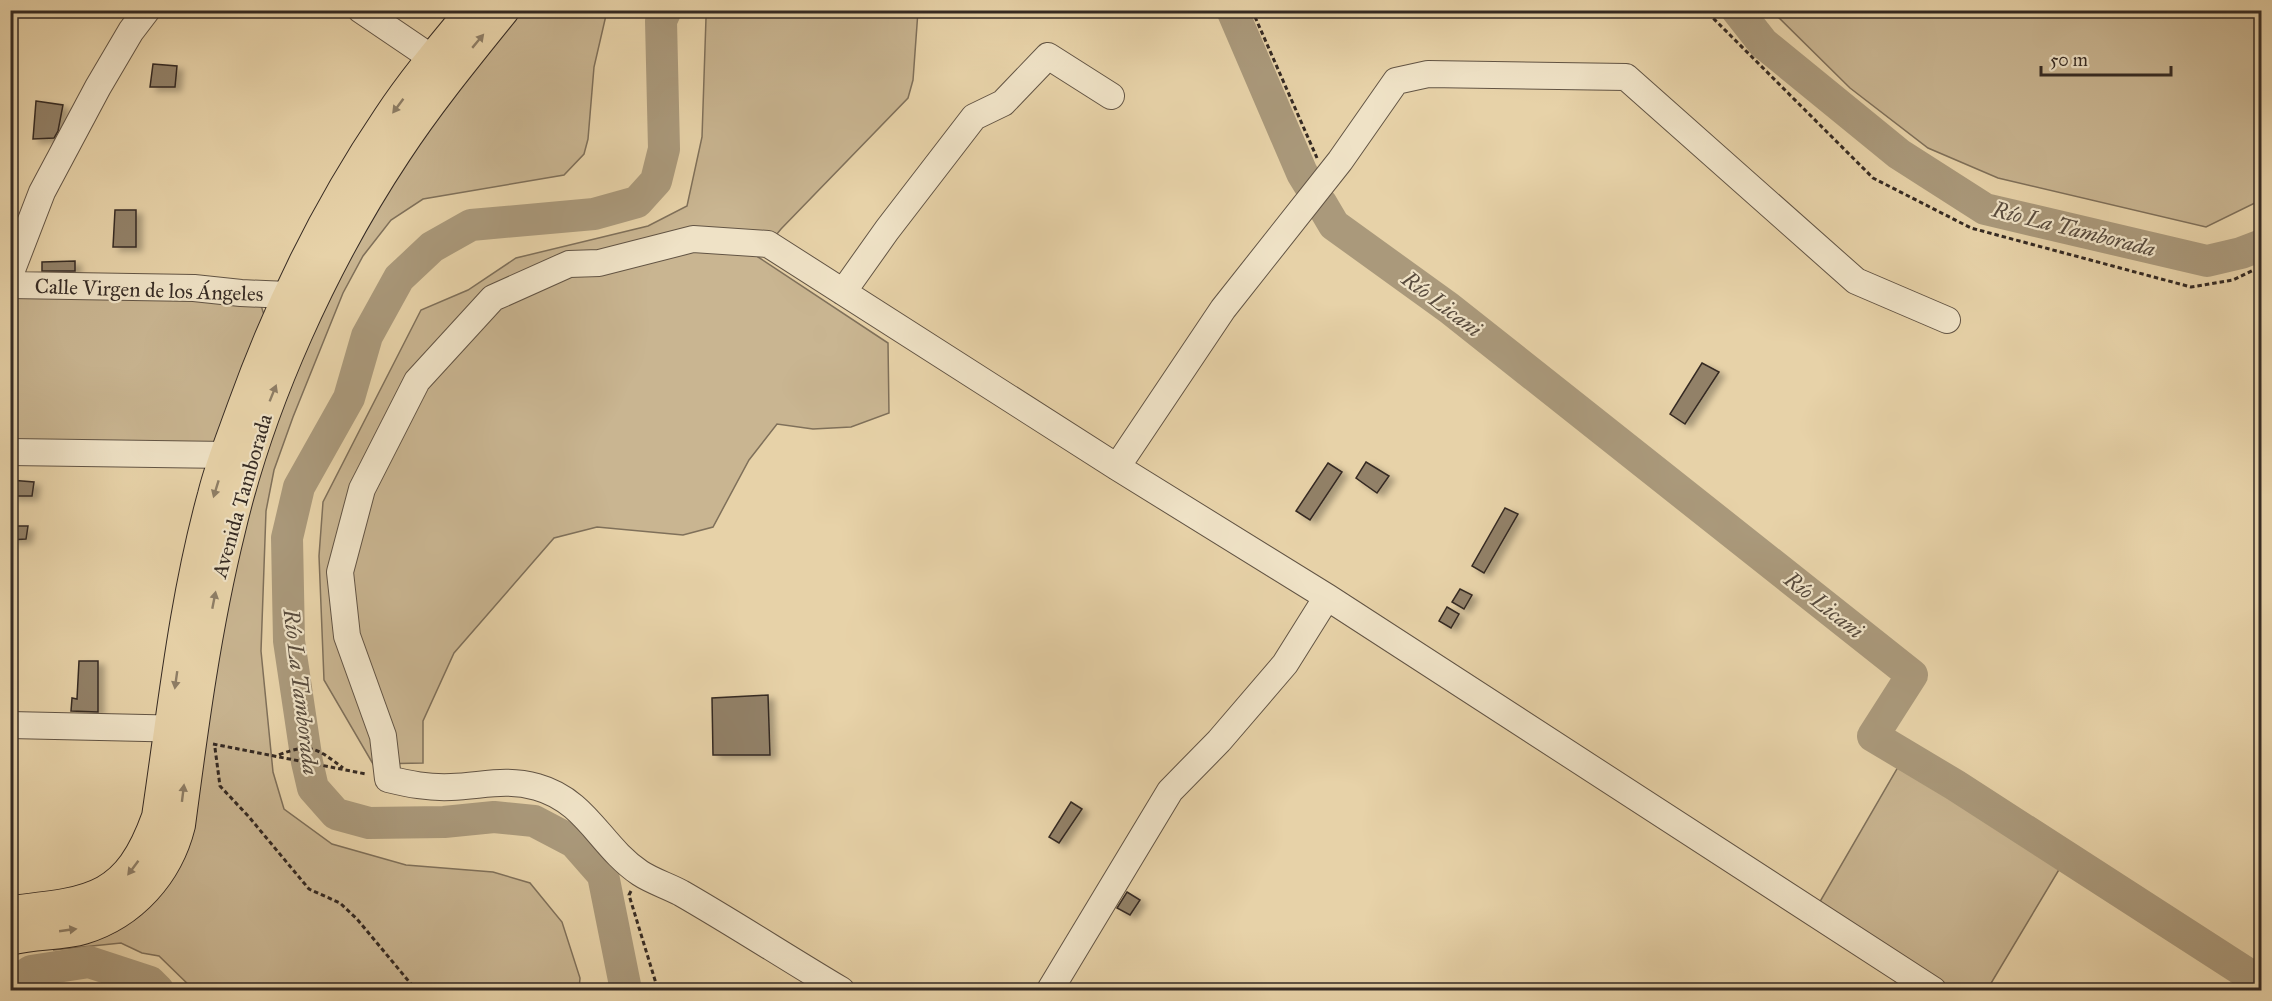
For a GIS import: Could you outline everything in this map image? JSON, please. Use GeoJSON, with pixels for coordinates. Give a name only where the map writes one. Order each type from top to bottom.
{"type":"FeatureCollection","features":[{"type":"Feature","properties":{"kind":"main road","name":"Avenida Tamborada"},"geometry":{"type":"LineString","coordinates":[[10,939],[82,928],[109,917],[140,895],[161,869],[174,844],[180,825],[203,656],[229,529],[250,456],[271,396],[306,316],[368,196],[396,151],[474,10]]}},
{"type":"Feature","properties":{"kind":"main road","name":"Avenida Tamborada"},"geometry":{"type":"LineString","coordinates":[[10,912],[66,906],[99,896],[125,879],[138,863],[148,844],[192,733],[195,574],[214,494],[256,371],[288,296],[322,230],[390,116],[503,10]]}},
{"type":"Feature","properties":{"kind":"street"},"geometry":{"type":"LineString","coordinates":[[10,275],[42,192],[98,87],[131,31],[147,10]]}},
{"type":"Feature","properties":{"kind":"street"},"geometry":{"type":"LineString","coordinates":[[361,10],[443,66]]}},
{"type":"Feature","properties":{"kind":"street"},"geometry":{"type":"LineString","coordinates":[[843,292],[886,230],[974,117],[1003,103],[1048,56],[1111,96]]}},
{"type":"Feature","properties":{"kind":"street"},"geometry":{"type":"LineString","coordinates":[[1117,467],[1224,309],[1326,179],[1396,81],[1428,75],[1626,77],[1856,281],[1947,320]]}},
{"type":"Feature","properties":{"kind":"street"},"geometry":{"type":"LineString","coordinates":[[841,990],[680,893],[641,874],[616,854],[586,816],[561,796],[536,786],[498,781],[452,787],[420,787],[388,778],[383,736],[347,636],[340,572],[362,489],[417,381],[493,298],[569,264],[599,264],[693,239],[768,244],[1117,467],[1327,597],[1933,990]]}},
{"type":"Feature","properties":{"kind":"street","name":"Calle Virgen de los Ángeles"},"geometry":{"type":"LineString","coordinates":[[10,285],[194,288],[288,296]]}},
{"type":"Feature","properties":{"kind":"street"},"geometry":{"type":"LineString","coordinates":[[10,452],[226,455]]}},
{"type":"Feature","properties":{"kind":"street"},"geometry":{"type":"LineString","coordinates":[[1050,990],[1170,791],[1219,741],[1285,664],[1327,597]]}},
{"type":"Feature","properties":{"kind":"street"},"geometry":{"type":"LineString","coordinates":[[10,725],[192,733]]}},
{"type":"Feature","properties":{"kind":"path"},"geometry":{"type":"LineString","coordinates":[[1252,10],[1326,179]]}},
{"type":"Feature","properties":{"kind":"path"},"geometry":{"type":"LineString","coordinates":[[1701,10],[1712,17],[1872,178],[1971,228],[2192,286],[2233,280],[2262,266]]}},
{"type":"Feature","properties":{"kind":"path"},"geometry":{"type":"LineString","coordinates":[[192,733],[220,786],[249,816],[309,889],[340,903],[357,919],[416,990]]}},
{"type":"Feature","properties":{"kind":"path"},"geometry":{"type":"LineString","coordinates":[[277,756],[297,747],[320,751],[344,769]]}},
{"type":"Feature","properties":{"kind":"path"},"geometry":{"type":"LineString","coordinates":[[238,748],[388,778]]}},
{"type":"Feature","properties":{"kind":"path"},"geometry":{"type":"LineString","coordinates":[[641,874],[629,894],[658,990]]}},
{"type":"Feature","properties":{"kind":"shaded area"},"geometry":{"type":"Polygon","coordinates":[[[517,11],[607,11],[594,67],[588,139],[584,154],[564,175],[423,199],[391,220],[363,256],[343,293],[274,470],[266,511],[261,651],[273,772],[284,809],[332,844],[406,865],[493,872],[530,883],[562,922],[580,978],[579,990],[194,990],[159,956],[142,953],[121,943],[53,950],[94,935],[122,920],[239,533],[298,355],[378,198],[517,11]]]}},
{"type":"Feature","properties":{"kind":"shaded area"},"geometry":{"type":"Polygon","coordinates":[[[708,11],[918,11],[913,80],[908,98],[781,229],[758,257],[888,343],[889,413],[851,427],[813,429],[777,424],[749,460],[713,527],[683,535],[597,527],[554,538],[454,653],[423,721],[423,763],[373,764],[324,680],[319,556],[323,502],[421,310],[468,290],[516,258],[648,226],[687,206],[702,137],[708,11]]]}},
{"type":"Feature","properties":{"kind":"shaded area"},"geometry":{"type":"Polygon","coordinates":[[[1772,11],[2261,11],[2261,200],[2206,227],[1998,178],[1928,148],[1850,88],[1772,11]]]}},
{"type":"Feature","properties":{"kind":"shaded area"},"geometry":{"type":"Polygon","coordinates":[[[11,291],[260,302],[264,315],[212,450],[11,445],[11,291]]]}},
{"type":"Feature","properties":{"kind":"shaded area"},"geometry":{"type":"Polygon","coordinates":[[[1905,755],[2066,858],[1987,990],[1947,990],[1818,905],[1905,755]]]}},
{"type":"Feature","properties":{"kind":"building"},"geometry":{"type":"Polygon","coordinates":[[[153,64],[177,66],[175,87],[150,87],[153,64]]]}},
{"type":"Feature","properties":{"kind":"building"},"geometry":{"type":"Polygon","coordinates":[[[36,101],[63,105],[58,131],[54,138],[33,139],[36,101]]]}},
{"type":"Feature","properties":{"kind":"building"},"geometry":{"type":"Polygon","coordinates":[[[115,210],[136,210],[136,247],[113,247],[115,210]]]}},
{"type":"Feature","properties":{"kind":"building"},"geometry":{"type":"Polygon","coordinates":[[[75,261],[75,271],[42,271],[42,262],[75,261]]]}},
{"type":"Feature","properties":{"kind":"building"},"geometry":{"type":"Polygon","coordinates":[[[1702,363],[1719,372],[1685,424],[1670,414],[1702,363]]]}},
{"type":"Feature","properties":{"kind":"building"},"geometry":{"type":"Polygon","coordinates":[[[1366,462],[1389,476],[1377,493],[1356,478],[1366,462]]]}},
{"type":"Feature","properties":{"kind":"building"},"geometry":{"type":"Polygon","coordinates":[[[1328,463],[1342,472],[1310,520],[1296,511],[1328,463]]]}},
{"type":"Feature","properties":{"kind":"building"},"geometry":{"type":"Polygon","coordinates":[[[10,480],[34,482],[32,496],[10,496],[10,480]]]}},
{"type":"Feature","properties":{"kind":"building"},"geometry":{"type":"Polygon","coordinates":[[[1505,508],[1518,514],[1484,573],[1472,566],[1505,508]]]}},
{"type":"Feature","properties":{"kind":"building"},"geometry":{"type":"Polygon","coordinates":[[[10,526],[28,526],[26,539],[10,540],[10,526]]]}},
{"type":"Feature","properties":{"kind":"building"},"geometry":{"type":"Polygon","coordinates":[[[1460,589],[1472,595],[1464,609],[1452,602],[1460,589]]]}},
{"type":"Feature","properties":{"kind":"building"},"geometry":{"type":"Polygon","coordinates":[[[1447,607],[1459,614],[1451,628],[1439,621],[1447,607]]]}},
{"type":"Feature","properties":{"kind":"building"},"geometry":{"type":"Polygon","coordinates":[[[79,661],[98,661],[98,712],[71,711],[72,698],[77,699],[79,661]]]}},
{"type":"Feature","properties":{"kind":"building"},"geometry":{"type":"Polygon","coordinates":[[[768,695],[770,755],[713,755],[712,698],[768,695]]]}},
{"type":"Feature","properties":{"kind":"building"},"geometry":{"type":"Polygon","coordinates":[[[1071,802],[1082,809],[1059,843],[1049,837],[1071,802]]]}},
{"type":"Feature","properties":{"kind":"building"},"geometry":{"type":"Polygon","coordinates":[[[1127,892],[1140,900],[1130,915],[1117,908],[1127,892]]]}},
{"type":"Feature","properties":{"kind":"waterway","name":"Río La Tamborada"},"geometry":{"type":"LineString","coordinates":[[626,990],[603,875],[574,842],[534,821],[494,817],[444,822],[369,823],[336,814],[313,788],[289,641],[287,538],[299,487],[349,398],[367,336],[399,278],[432,247],[471,225],[594,214],[637,202],[656,181],[664,149],[661,21],[666,10]]}},
{"type":"Feature","properties":{"kind":"waterway","name":"Río Licani"},"geometry":{"type":"LineString","coordinates":[[1232,10],[1302,173],[1310,186]]}},
{"type":"Feature","properties":{"kind":"waterway","name":"Río La Tamborada"},"geometry":{"type":"LineString","coordinates":[[1737,10],[1763,43],[1899,154],[1985,209],[2207,261],[2241,253],[2262,245]]}},
{"type":"Feature","properties":{"kind":"waterway","name":"Río Licani"},"geometry":{"type":"LineString","coordinates":[[1321,203],[1334,225],[1449,308],[1912,675],[1873,736],[1955,785],[2262,983]]}},
{"type":"Feature","properties":{"kind":"waterway","name":"Río La Tamborada"},"geometry":{"type":"LineString","coordinates":[[10,985],[31,971],[89,962],[150,982],[158,990]]}}]}
